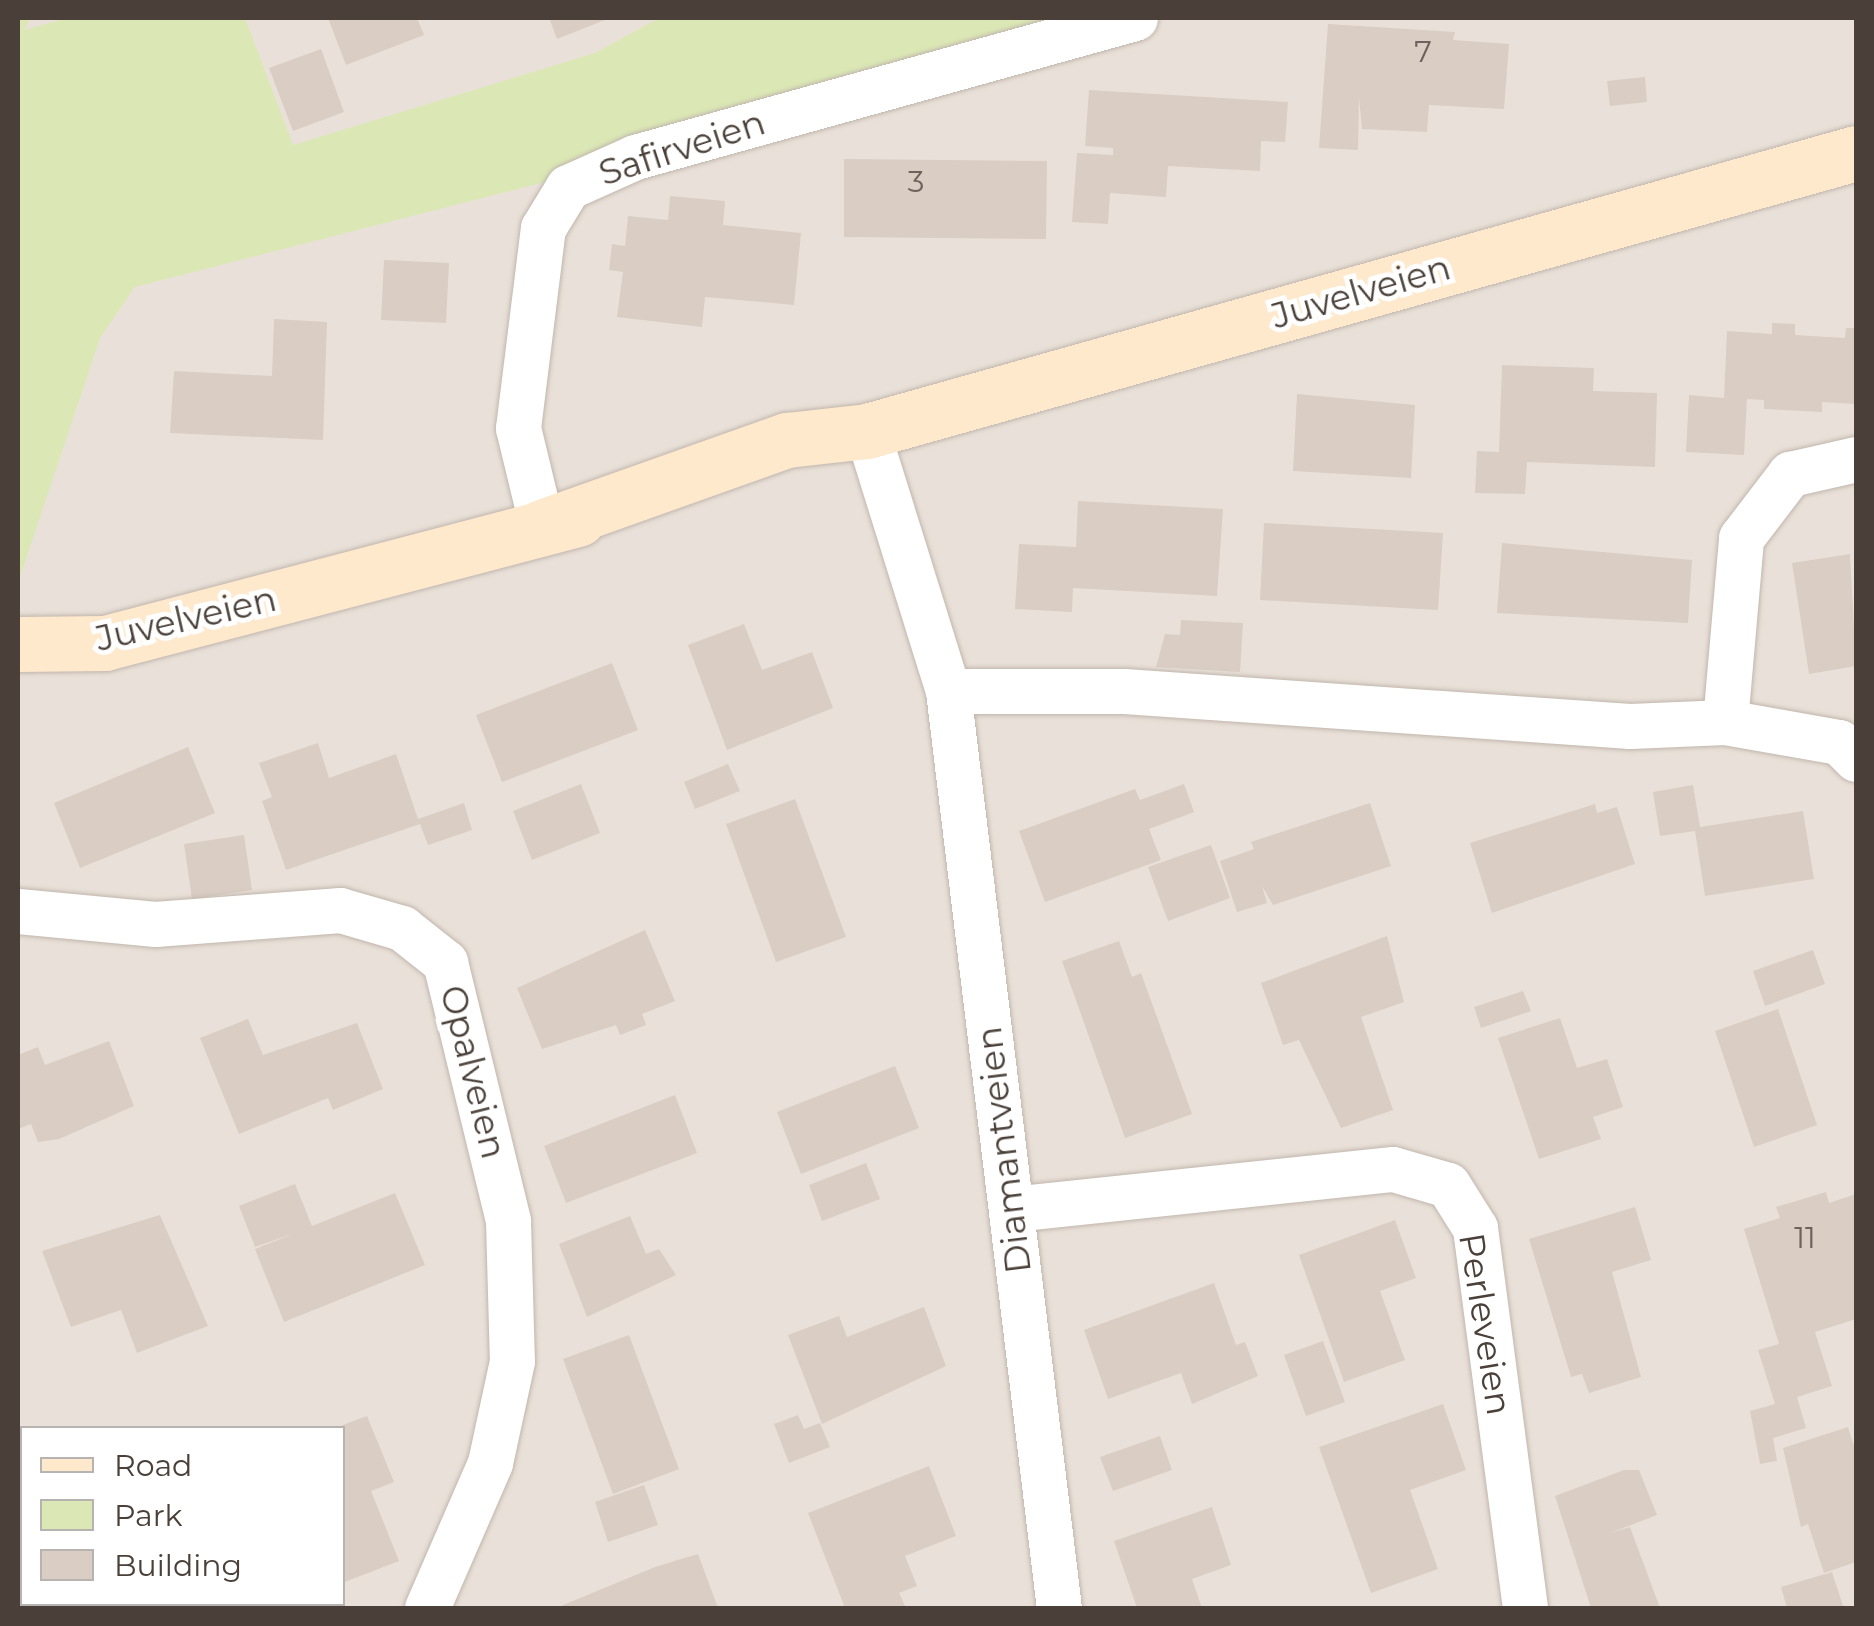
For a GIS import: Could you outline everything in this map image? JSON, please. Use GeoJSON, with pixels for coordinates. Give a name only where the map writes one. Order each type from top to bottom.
{"type":"FeatureCollection","features":[{"type":"Feature","properties":{"kind":"street","name":"Safirveien"},"geometry":{"type":"LineString","coordinates":[[542,527],[518,428],[544,228],[568,187],[635,157],[1135,18]]}},
{"type":"Feature","properties":{"kind":"street","name":"Juvelveien"},"geometry":{"type":"LineString","coordinates":[[18,644],[105,643],[542,527],[795,468],[866,431],[1856,153]]}},
{"type":"Feature","properties":{"kind":"street","name":"Diamantveien"},"geometry":{"type":"LineString","coordinates":[[866,431],[948,691],[1059,1608]]}},
{"type":"Feature","properties":{"kind":"street"},"geometry":{"type":"LineString","coordinates":[[1726,722],[1742,538],[1790,474],[1856,459]]}},
{"type":"Feature","properties":{"kind":"street","name":"Juvelveien"},"geometry":{"type":"LineString","coordinates":[[18,633],[98,612],[295,594]]}},
{"type":"Feature","properties":{"kind":"street"},"geometry":{"type":"LineString","coordinates":[[948,691],[1124,691],[1630,726],[1726,722],[1839,742],[1856,758]]}},
{"type":"Feature","properties":{"kind":"street","name":"Opalveien"},"geometry":{"type":"LineString","coordinates":[[18,911],[155,924],[340,910],[402,928],[445,962],[508,1221],[512,1361],[490,1463],[427,1608]]}},
{"type":"Feature","properties":{"kind":"street","name":"Perleveien"},"geometry":{"type":"LineString","coordinates":[[1012,1209],[1394,1170],[1448,1185],[1475,1228],[1525,1608]]}},
{"type":"Feature","properties":{"kind":"shaded area"},"geometry":{"type":"Polygon","coordinates":[[[18,18],[1856,18],[1856,1608],[18,1608],[18,18]]]}},
{"type":"Feature","properties":{"kind":"green space"},"geometry":{"type":"Polygon","coordinates":[[[18,18],[31,18],[24,30],[67,18],[245,18],[293,145],[595,53],[659,18],[1098,18],[573,175],[135,287],[100,338],[18,583],[18,18]]]}},
{"type":"Feature","properties":{"kind":"building"},"geometry":{"type":"Polygon","coordinates":[[[328,18],[417,18],[424,35],[346,65],[328,18]]]}},
{"type":"Feature","properties":{"kind":"building"},"geometry":{"type":"Polygon","coordinates":[[[549,18],[610,18],[557,39],[549,18]]]}},
{"type":"Feature","properties":{"kind":"building"},"geometry":{"type":"Polygon","coordinates":[[[1328,24],[1455,32],[1453,40],[1509,44],[1504,109],[1429,105],[1427,132],[1362,129],[1359,97],[1358,150],[1319,148],[1328,24]]]}},
{"type":"Feature","properties":{"kind":"building"},"geometry":{"type":"Polygon","coordinates":[[[321,49],[344,112],[293,131],[269,68],[321,49]]]}},
{"type":"Feature","properties":{"kind":"building"},"geometry":{"type":"Polygon","coordinates":[[[1645,77],[1647,102],[1610,106],[1607,81],[1645,77]]]}},
{"type":"Feature","properties":{"kind":"building"},"geometry":{"type":"Polygon","coordinates":[[[1089,90],[1288,102],[1285,142],[1261,141],[1260,171],[1168,166],[1166,197],[1110,193],[1108,224],[1072,222],[1077,153],[1113,155],[1113,148],[1085,146],[1089,90]]]}},
{"type":"Feature","properties":{"kind":"building"},"geometry":{"type":"Polygon","coordinates":[[[844,159],[1047,161],[1046,239],[844,237],[844,159]]]}},
{"type":"Feature","properties":{"kind":"building"},"geometry":{"type":"Polygon","coordinates":[[[670,196],[725,201],[723,225],[801,233],[794,305],[705,297],[702,327],[617,317],[623,272],[609,270],[612,244],[625,246],[628,216],[668,220],[670,196]]]}},
{"type":"Feature","properties":{"kind":"building"},"geometry":{"type":"Polygon","coordinates":[[[384,260],[449,263],[446,323],[381,320],[384,260]]]}},
{"type":"Feature","properties":{"kind":"building"},"geometry":{"type":"Polygon","coordinates":[[[274,319],[327,322],[323,440],[170,433],[174,371],[272,376],[274,319]]]}},
{"type":"Feature","properties":{"kind":"building"},"geometry":{"type":"Polygon","coordinates":[[[1772,323],[1795,324],[1795,335],[1845,338],[1846,328],[1856,328],[1856,404],[1822,402],[1822,412],[1764,409],[1764,400],[1747,399],[1744,455],[1686,452],[1689,395],[1724,398],[1727,331],[1772,334],[1772,323]]]}},
{"type":"Feature","properties":{"kind":"building"},"geometry":{"type":"Polygon","coordinates":[[[1502,365],[1594,368],[1593,391],[1657,393],[1655,467],[1527,462],[1525,494],[1475,493],[1477,451],[1499,452],[1502,365]]]}},
{"type":"Feature","properties":{"kind":"building"},"geometry":{"type":"Polygon","coordinates":[[[1297,394],[1415,405],[1411,478],[1293,471],[1297,394]]]}},
{"type":"Feature","properties":{"kind":"building"},"geometry":{"type":"Polygon","coordinates":[[[1078,501],[1223,509],[1217,596],[1073,588],[1072,612],[1015,609],[1019,544],[1076,547],[1078,501]]]}},
{"type":"Feature","properties":{"kind":"building"},"geometry":{"type":"Polygon","coordinates":[[[1264,523],[1443,533],[1438,610],[1260,600],[1264,523]]]}},
{"type":"Feature","properties":{"kind":"building"},"geometry":{"type":"Polygon","coordinates":[[[1502,543],[1692,560],[1688,623],[1497,613],[1502,543]]]}},
{"type":"Feature","properties":{"kind":"building"},"geometry":{"type":"Polygon","coordinates":[[[1850,554],[1856,666],[1809,674],[1792,563],[1850,554]]]}},
{"type":"Feature","properties":{"kind":"building"},"geometry":{"type":"Polygon","coordinates":[[[1181,620],[1243,623],[1240,672],[1156,667],[1165,634],[1180,635],[1181,620]]]}},
{"type":"Feature","properties":{"kind":"building"},"geometry":{"type":"Polygon","coordinates":[[[744,624],[762,670],[812,652],[833,708],[727,750],[688,645],[744,624]]]}},
{"type":"Feature","properties":{"kind":"building"},"geometry":{"type":"Polygon","coordinates":[[[612,663],[638,730],[502,782],[476,715],[612,663]]]}},
{"type":"Feature","properties":{"kind":"building"},"geometry":{"type":"Polygon","coordinates":[[[318,743],[329,778],[396,754],[418,819],[464,803],[472,830],[428,845],[420,824],[286,870],[262,801],[272,797],[259,763],[318,743]]]}},
{"type":"Feature","properties":{"kind":"building"},"geometry":{"type":"Polygon","coordinates":[[[188,747],[215,813],[80,868],[54,803],[188,747]]]}},
{"type":"Feature","properties":{"kind":"building"},"geometry":{"type":"Polygon","coordinates":[[[728,764],[740,791],[695,809],[684,782],[728,764]]]}},
{"type":"Feature","properties":{"kind":"building"},"geometry":{"type":"Polygon","coordinates":[[[581,784],[600,833],[532,860],[513,811],[581,784]]]}},
{"type":"Feature","properties":{"kind":"building"},"geometry":{"type":"Polygon","coordinates":[[[1184,784],[1194,812],[1149,829],[1161,860],[1045,902],[1019,831],[1135,789],[1140,800],[1184,784]]]}},
{"type":"Feature","properties":{"kind":"building"},"geometry":{"type":"Polygon","coordinates":[[[1693,785],[1700,827],[1803,811],[1814,879],[1705,896],[1695,831],[1660,836],[1653,792],[1693,785]]]}},
{"type":"Feature","properties":{"kind":"building"},"geometry":{"type":"Polygon","coordinates":[[[795,799],[846,937],[776,962],[726,824],[795,799]]]}},
{"type":"Feature","properties":{"kind":"building"},"geometry":{"type":"Polygon","coordinates":[[[1370,803],[1391,866],[1273,905],[1262,886],[1267,903],[1237,912],[1220,861],[1254,849],[1251,842],[1370,803]]]}},
{"type":"Feature","properties":{"kind":"building"},"geometry":{"type":"Polygon","coordinates":[[[1595,804],[1597,813],[1617,807],[1635,864],[1492,913],[1470,843],[1595,804]]]}},
{"type":"Feature","properties":{"kind":"building"},"geometry":{"type":"Polygon","coordinates":[[[244,835],[252,890],[192,899],[184,844],[244,835]]]}},
{"type":"Feature","properties":{"kind":"building"},"geometry":{"type":"Polygon","coordinates":[[[1211,845],[1230,898],[1168,921],[1148,867],[1211,845]]]}},
{"type":"Feature","properties":{"kind":"building"},"geometry":{"type":"Polygon","coordinates":[[[645,930],[675,1001],[642,1014],[646,1025],[620,1035],[616,1025],[542,1049],[517,988],[645,930]]]}},
{"type":"Feature","properties":{"kind":"building"},"geometry":{"type":"Polygon","coordinates":[[[1387,936],[1404,1002],[1361,1017],[1393,1110],[1341,1128],[1299,1040],[1283,1045],[1261,983],[1387,936]]]}},
{"type":"Feature","properties":{"kind":"building"},"geometry":{"type":"Polygon","coordinates":[[[1119,941],[1132,977],[1141,973],[1192,1114],[1125,1138],[1062,961],[1119,941]]]}},
{"type":"Feature","properties":{"kind":"building"},"geometry":{"type":"Polygon","coordinates":[[[1813,950],[1825,984],[1765,1006],[1753,971],[1813,950]]]}},
{"type":"Feature","properties":{"kind":"building"},"geometry":{"type":"Polygon","coordinates":[[[1523,991],[1531,1011],[1481,1028],[1474,1007],[1523,991]]]}},
{"type":"Feature","properties":{"kind":"building"},"geometry":{"type":"Polygon","coordinates":[[[1778,1009],[1817,1125],[1754,1147],[1715,1031],[1778,1009]]]}},
{"type":"Feature","properties":{"kind":"building"},"geometry":{"type":"Polygon","coordinates":[[[1560,1018],[1577,1068],[1607,1059],[1623,1107],[1593,1117],[1601,1139],[1539,1159],[1498,1038],[1560,1018]]]}},
{"type":"Feature","properties":{"kind":"building"},"geometry":{"type":"Polygon","coordinates":[[[248,1019],[263,1055],[357,1023],[383,1089],[333,1110],[328,1098],[239,1134],[200,1038],[248,1019]]]}},
{"type":"Feature","properties":{"kind":"building"},"geometry":{"type":"Polygon","coordinates":[[[109,1041],[134,1106],[59,1139],[38,1142],[31,1124],[18,1129],[18,1055],[38,1047],[45,1065],[109,1041]]]}},
{"type":"Feature","properties":{"kind":"building"},"geometry":{"type":"Polygon","coordinates":[[[895,1066],[919,1128],[801,1174],[777,1112],[895,1066]]]}},
{"type":"Feature","properties":{"kind":"building"},"geometry":{"type":"Polygon","coordinates":[[[675,1095],[697,1153],[566,1203],[544,1146],[675,1095]]]}},
{"type":"Feature","properties":{"kind":"building"},"geometry":{"type":"Polygon","coordinates":[[[866,1163],[880,1199],[822,1221],[809,1185],[866,1163]]]}},
{"type":"Feature","properties":{"kind":"building"},"geometry":{"type":"Polygon","coordinates":[[[295,1184],[312,1226],[395,1193],[425,1265],[284,1322],[255,1249],[295,1233],[255,1247],[239,1206],[295,1184]]]}},
{"type":"Feature","properties":{"kind":"building"},"geometry":{"type":"Polygon","coordinates":[[[1826,1192],[1829,1203],[1856,1194],[1856,1319],[1815,1332],[1832,1386],[1797,1397],[1806,1428],[1773,1438],[1777,1461],[1760,1464],[1750,1411],[1775,1404],[1758,1350],[1779,1344],[1744,1229],[1780,1218],[1776,1207],[1826,1192]]]}},
{"type":"Feature","properties":{"kind":"building"},"geometry":{"type":"Polygon","coordinates":[[[1635,1207],[1651,1260],[1612,1272],[1641,1377],[1589,1393],[1582,1374],[1571,1377],[1529,1239],[1635,1207]]]}},
{"type":"Feature","properties":{"kind":"building"},"geometry":{"type":"Polygon","coordinates":[[[160,1215],[208,1326],[137,1353],[121,1310],[71,1327],[42,1251],[160,1215]]]}},
{"type":"Feature","properties":{"kind":"building"},"geometry":{"type":"Polygon","coordinates":[[[630,1216],[646,1254],[659,1249],[676,1275],[587,1317],[559,1244],[630,1216]]]}},
{"type":"Feature","properties":{"kind":"building"},"geometry":{"type":"Polygon","coordinates":[[[1395,1220],[1416,1278],[1380,1291],[1405,1360],[1344,1382],[1299,1255],[1395,1220]]]}},
{"type":"Feature","properties":{"kind":"building"},"geometry":{"type":"Polygon","coordinates":[[[1214,1283],[1236,1345],[1245,1342],[1258,1376],[1192,1404],[1181,1373],[1108,1399],[1084,1330],[1214,1283]]]}},
{"type":"Feature","properties":{"kind":"building"},"geometry":{"type":"Polygon","coordinates":[[[924,1307],[946,1366],[822,1424],[788,1335],[839,1316],[847,1337],[924,1307]]]}},
{"type":"Feature","properties":{"kind":"building"},"geometry":{"type":"Polygon","coordinates":[[[629,1335],[679,1469],[613,1494],[563,1359],[629,1335]]]}},
{"type":"Feature","properties":{"kind":"building"},"geometry":{"type":"Polygon","coordinates":[[[1323,1341],[1345,1402],[1306,1416],[1284,1355],[1323,1341]]]}},
{"type":"Feature","properties":{"kind":"building"},"geometry":{"type":"Polygon","coordinates":[[[1443,1404],[1466,1470],[1410,1490],[1438,1569],[1371,1593],[1319,1447],[1443,1404]]]}},
{"type":"Feature","properties":{"kind":"building"},"geometry":{"type":"Polygon","coordinates":[[[798,1415],[804,1429],[820,1423],[830,1447],[789,1463],[774,1424],[798,1415]]]}},
{"type":"Feature","properties":{"kind":"building"},"geometry":{"type":"Polygon","coordinates":[[[367,1416],[394,1482],[371,1491],[399,1561],[345,1582],[345,1426],[340,1426],[367,1416]]]}},
{"type":"Feature","properties":{"kind":"building"},"geometry":{"type":"Polygon","coordinates":[[[1848,1427],[1856,1453],[1856,1562],[1824,1573],[1808,1524],[1801,1527],[1783,1448],[1848,1427]]]}},
{"type":"Feature","properties":{"kind":"building"},"geometry":{"type":"Polygon","coordinates":[[[1160,1436],[1172,1470],[1113,1491],[1100,1457],[1160,1436]]]}},
{"type":"Feature","properties":{"kind":"building"},"geometry":{"type":"Polygon","coordinates":[[[929,1466],[956,1536],[905,1556],[917,1586],[899,1593],[906,1608],[845,1608],[808,1513],[929,1466]]]}},
{"type":"Feature","properties":{"kind":"building"},"geometry":{"type":"Polygon","coordinates":[[[1624,1470],[1639,1470],[1657,1515],[1610,1533],[1630,1527],[1660,1608],[1591,1608],[1555,1496],[1624,1470]]]}},
{"type":"Feature","properties":{"kind":"building"},"geometry":{"type":"Polygon","coordinates":[[[644,1485],[658,1525],[608,1542],[595,1502],[644,1485]]]}},
{"type":"Feature","properties":{"kind":"building"},"geometry":{"type":"Polygon","coordinates":[[[1212,1507],[1231,1565],[1192,1579],[1202,1608],[1137,1608],[1114,1541],[1212,1507]]]}},
{"type":"Feature","properties":{"kind":"building"},"geometry":{"type":"Polygon","coordinates":[[[698,1554],[718,1608],[556,1608],[655,1567],[698,1554]]]}},
{"type":"Feature","properties":{"kind":"building"},"geometry":{"type":"Polygon","coordinates":[[[1832,1572],[1843,1606],[1787,1608],[1781,1587],[1832,1572]]]}}]}
